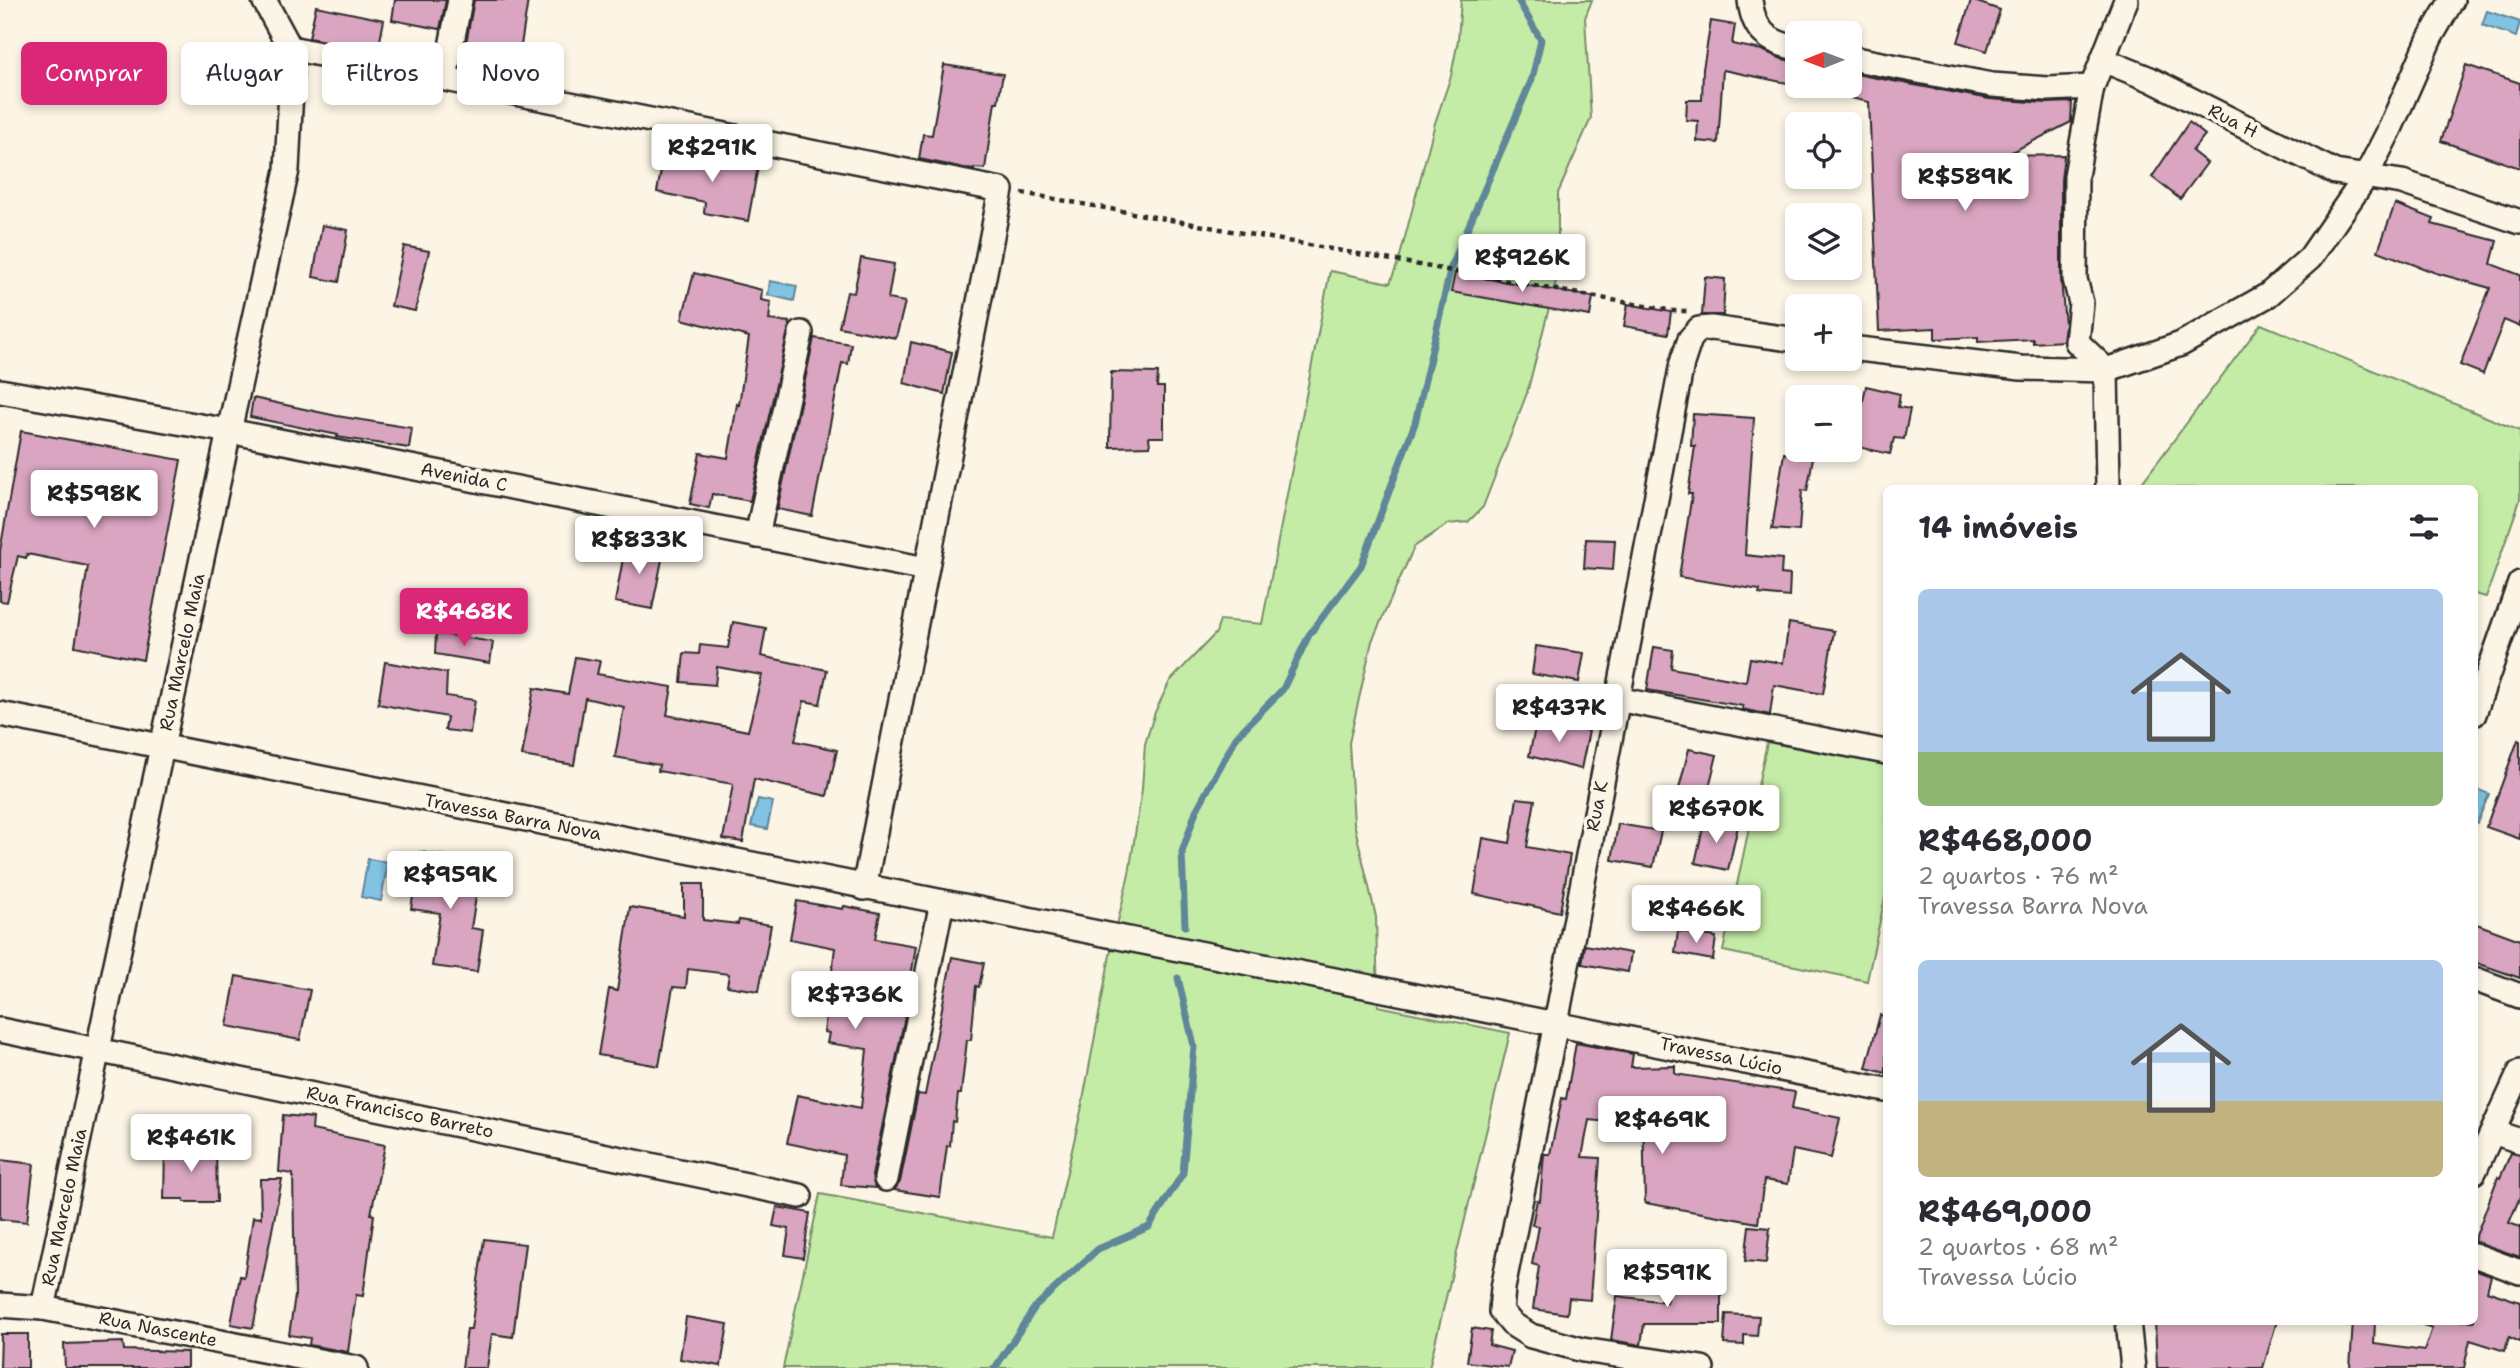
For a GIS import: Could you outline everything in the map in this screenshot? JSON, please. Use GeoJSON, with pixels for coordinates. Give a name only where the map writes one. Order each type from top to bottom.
{"type":"FeatureCollection","features":[{"type":"Feature","properties":{"kind":"street","name":"Rua Marcelo Maia"},"geometry":{"type":"LineString","coordinates":[[264,0],[287,42]]}},
{"type":"Feature","properties":{"kind":"street"},"geometry":{"type":"LineString","coordinates":[[444,78],[460,0]]}},
{"type":"Feature","properties":{"kind":"street"},"geometry":{"type":"LineString","coordinates":[[1749,0],[1751,15],[1765,36],[1785,46]]}},
{"type":"Feature","properties":{"kind":"street"},"geometry":{"type":"LineString","coordinates":[[2108,485],[2106,370],[2077,342],[2081,303],[2075,279],[2076,176],[2092,88],[2126,0]]}},
{"type":"Feature","properties":{"kind":"street"},"geometry":{"type":"LineString","coordinates":[[1862,349],[2021,368],[2106,370],[2182,344],[2268,295],[2310,258],[2365,178],[2430,38],[2452,0]]}},
{"type":"Feature","properties":{"kind":"street"},"geometry":{"type":"LineString","coordinates":[[308,52],[1001,190],[864,888]]}},
{"type":"Feature","properties":{"kind":"street"},"geometry":{"type":"LineString","coordinates":[[1862,60],[1992,85],[2048,89],[2092,88]]}},
{"type":"Feature","properties":{"kind":"street","name":"Rua H"},"geometry":{"type":"LineString","coordinates":[[2103,61],[2150,79],[2335,172],[2402,182],[2520,222]]}},
{"type":"Feature","properties":{"kind":"street","name":"Rua Marcelo Maia"},"geometry":{"type":"LineString","coordinates":[[43,1308],[287,170],[290,105]]}},
{"type":"Feature","properties":{"kind":"street"},"geometry":{"type":"LineString","coordinates":[[1699,329],[1710,328],[1785,338]]}},
{"type":"Feature","properties":{"kind":"street","name":"Rua K"},"geometry":{"type":"LineString","coordinates":[[1699,329],[1690,339],[1682,363],[1503,1288],[1501,1311],[1512,1324],[1531,1336],[1583,1350],[1702,1368]]}},
{"type":"Feature","properties":{"kind":"street"},"geometry":{"type":"LineString","coordinates":[[757,536],[801,333]]}},
{"type":"Feature","properties":{"kind":"street","name":"Avenida C"},"geometry":{"type":"LineString","coordinates":[[0,391],[229,431],[926,569]]}},
{"type":"Feature","properties":{"kind":"street"},"geometry":{"type":"LineString","coordinates":[[2478,703],[2520,583]]}},
{"type":"Feature","properties":{"kind":"street"},"geometry":{"type":"LineString","coordinates":[[1617,699],[1883,751]]}},
{"type":"Feature","properties":{"kind":"street","name":"Travessa Barra Nova"},"geometry":{"type":"LineString","coordinates":[[0,714],[943,902]]}},
{"type":"Feature","properties":{"kind":"street"},"geometry":{"type":"LineString","coordinates":[[886,1180],[943,902]]}},
{"type":"Feature","properties":{"kind":"street","name":"Travessa Lúcio"},"geometry":{"type":"LineString","coordinates":[[943,902],[1883,1089]]}},
{"type":"Feature","properties":{"kind":"street"},"geometry":{"type":"LineString","coordinates":[[2478,980],[2520,996]]}},
{"type":"Feature","properties":{"kind":"street","name":"Rua Francisco Barreto"},"geometry":{"type":"LineString","coordinates":[[0,1030],[800,1196]]}},
{"type":"Feature","properties":{"kind":"street"},"geometry":{"type":"LineString","coordinates":[[2478,1164],[2520,1072]]}},
{"type":"Feature","properties":{"kind":"street"},"geometry":{"type":"LineString","coordinates":[[2493,1132],[2520,1141]]}},
{"type":"Feature","properties":{"kind":"street"},"geometry":{"type":"LineString","coordinates":[[2478,1256],[2520,1272]]}},
{"type":"Feature","properties":{"kind":"street","name":"Rua Nascente"},"geometry":{"type":"LineString","coordinates":[[0,1305],[43,1308],[356,1368]]}},
{"type":"Feature","properties":{"kind":"street"},"geometry":{"type":"LineString","coordinates":[[2128,1325],[2133,1368]]}},
{"type":"Feature","properties":{"kind":"path"},"geometry":{"type":"LineString","coordinates":[[1001,190],[1053,196],[1660,308],[1690,311],[1699,329]]}},
{"type":"Feature","properties":{"kind":"green space"},"geometry":{"type":"Polygon","coordinates":[[[1461,0],[1592,0],[1585,18],[1591,118],[1558,193],[1558,273],[1527,393],[1483,507],[1468,522],[1448,524],[1414,547],[1372,641],[1349,743],[1354,823],[1376,917],[1378,1006],[1510,1033],[1429,1368],[783,1368],[820,1194],[1052,1237],[1081,1111],[1110,955],[1129,874],[1142,789],[1145,744],[1155,712],[1170,681],[1216,633],[1220,620],[1262,624],[1330,271],[1390,283],[1399,260],[1435,123],[1451,76],[1458,40],[1461,0]]]}},
{"type":"Feature","properties":{"kind":"green space"},"geometry":{"type":"Polygon","coordinates":[[[2261,324],[2520,431],[2520,500],[2486,597],[2478,595],[2478,485],[2140,485],[2261,324]]]}},
{"type":"Feature","properties":{"kind":"green space"},"geometry":{"type":"Polygon","coordinates":[[[1769,733],[1883,752],[1883,907],[1867,981],[1723,951],[1769,733]]]}},
{"type":"Feature","properties":{"kind":"water"},"geometry":{"type":"Polygon","coordinates":[[[2487,11],[2520,22],[2516,37],[2482,25],[2487,11]]]}},
{"type":"Feature","properties":{"kind":"water"},"geometry":{"type":"Polygon","coordinates":[[[770,281],[797,286],[794,301],[768,295],[770,281]]]}},
{"type":"Feature","properties":{"kind":"water"},"geometry":{"type":"Polygon","coordinates":[[[2478,790],[2489,794],[2478,821],[2478,790]]]}},
{"type":"Feature","properties":{"kind":"water"},"geometry":{"type":"Polygon","coordinates":[[[758,799],[773,802],[767,829],[751,826],[758,799]]]}},
{"type":"Feature","properties":{"kind":"water"},"geometry":{"type":"Polygon","coordinates":[[[368,859],[388,862],[381,901],[361,897],[368,859]]]}},
{"type":"Feature","properties":{"kind":"building"},"geometry":{"type":"Polygon","coordinates":[[[395,0],[446,0],[440,29],[392,20],[395,0]]]}},
{"type":"Feature","properties":{"kind":"building"},"geometry":{"type":"Polygon","coordinates":[[[474,0],[528,0],[522,42],[466,42],[474,0]]]}},
{"type":"Feature","properties":{"kind":"building"},"geometry":{"type":"Polygon","coordinates":[[[1971,0],[2000,10],[1987,51],[1958,42],[1971,0]]]}},
{"type":"Feature","properties":{"kind":"building"},"geometry":{"type":"Polygon","coordinates":[[[316,6],[384,20],[380,42],[330,42],[309,38],[316,6]]]}},
{"type":"Feature","properties":{"kind":"building"},"geometry":{"type":"Polygon","coordinates":[[[1711,21],[1735,25],[1732,44],[1762,50],[1785,60],[1785,83],[1723,70],[1718,143],[1697,141],[1698,121],[1686,120],[1687,100],[1702,100],[1703,69],[1711,21]]]}},
{"type":"Feature","properties":{"kind":"building"},"geometry":{"type":"Polygon","coordinates":[[[944,65],[1003,74],[998,102],[995,102],[985,169],[974,170],[919,159],[923,134],[932,135],[944,65]]]}},
{"type":"Feature","properties":{"kind":"building"},"geometry":{"type":"Polygon","coordinates":[[[2466,65],[2520,83],[2520,168],[2441,141],[2466,65]]]}},
{"type":"Feature","properties":{"kind":"building"},"geometry":{"type":"Polygon","coordinates":[[[1862,75],[1989,99],[2072,102],[2071,122],[2004,156],[2064,155],[2061,180],[2061,279],[2065,324],[2063,341],[2033,343],[2033,339],[1978,342],[1978,337],[1935,339],[1935,328],[1879,331],[1869,102],[1850,98],[1862,98],[1862,75]]]}},
{"type":"Feature","properties":{"kind":"building"},"geometry":{"type":"Polygon","coordinates":[[[2189,122],[2205,135],[2192,151],[2207,163],[2180,199],[2152,177],[2189,122]]]}},
{"type":"Feature","properties":{"kind":"building"},"geometry":{"type":"Polygon","coordinates":[[[714,153],[759,161],[748,221],[704,213],[705,202],[657,192],[664,155],[712,165],[714,153]]]}},
{"type":"Feature","properties":{"kind":"building"},"geometry":{"type":"Polygon","coordinates":[[[2395,204],[2434,219],[2432,224],[2497,241],[2491,264],[2520,275],[2520,327],[2504,320],[2483,374],[2460,365],[2490,288],[2436,273],[2378,251],[2395,204]]]}},
{"type":"Feature","properties":{"kind":"building"},"geometry":{"type":"Polygon","coordinates":[[[322,225],[348,230],[339,282],[313,277],[322,225]]]}},
{"type":"Feature","properties":{"kind":"building"},"geometry":{"type":"Polygon","coordinates":[[[404,246],[429,251],[415,311],[391,306],[404,246]]]}},
{"type":"Feature","properties":{"kind":"building"},"geometry":{"type":"Polygon","coordinates":[[[861,258],[894,264],[888,299],[905,302],[896,338],[839,327],[847,292],[854,293],[861,258]]]}},
{"type":"Feature","properties":{"kind":"building"},"geometry":{"type":"Polygon","coordinates":[[[694,273],[762,290],[761,300],[771,302],[769,320],[790,322],[750,501],[712,494],[709,508],[690,504],[700,453],[728,458],[749,337],[682,319],[694,273]]]}},
{"type":"Feature","properties":{"kind":"building"},"geometry":{"type":"Polygon","coordinates":[[[1455,273],[1593,297],[1590,316],[1451,292],[1455,273]]]}},
{"type":"Feature","properties":{"kind":"building"},"geometry":{"type":"Polygon","coordinates":[[[1705,277],[1725,279],[1723,315],[1702,315],[1705,277]]]}},
{"type":"Feature","properties":{"kind":"building"},"geometry":{"type":"Polygon","coordinates":[[[1628,304],[1671,312],[1668,334],[1624,326],[1628,304]]]}},
{"type":"Feature","properties":{"kind":"building"},"geometry":{"type":"Polygon","coordinates":[[[814,338],[851,344],[848,364],[842,363],[812,516],[778,509],[778,506],[814,338]]]}},
{"type":"Feature","properties":{"kind":"building"},"geometry":{"type":"Polygon","coordinates":[[[911,342],[952,352],[944,394],[904,383],[911,342]]]}},
{"type":"Feature","properties":{"kind":"building"},"geometry":{"type":"Polygon","coordinates":[[[1111,372],[1158,373],[1157,387],[1164,387],[1164,437],[1149,437],[1150,446],[1110,447],[1111,372]]]}},
{"type":"Feature","properties":{"kind":"building"},"geometry":{"type":"Polygon","coordinates":[[[1866,386],[1900,394],[1898,407],[1910,409],[1904,439],[1894,438],[1890,454],[1862,448],[1862,406],[1866,386]]]}},
{"type":"Feature","properties":{"kind":"building"},"geometry":{"type":"Polygon","coordinates":[[[253,398],[337,416],[412,428],[409,448],[337,437],[338,435],[250,417],[253,398]]]}},
{"type":"Feature","properties":{"kind":"building"},"geometry":{"type":"Polygon","coordinates":[[[1693,414],[1754,418],[1745,555],[1782,559],[1781,574],[1790,575],[1789,597],[1759,594],[1760,590],[1679,577],[1692,494],[1688,494],[1695,446],[1691,446],[1693,414]]]}},
{"type":"Feature","properties":{"kind":"building"},"geometry":{"type":"Polygon","coordinates":[[[21,431],[181,460],[143,660],[75,646],[88,566],[27,554],[26,558],[18,556],[7,602],[0,601],[0,551],[21,431]]]}},
{"type":"Feature","properties":{"kind":"building"},"geometry":{"type":"Polygon","coordinates":[[[1784,453],[1785,462],[1812,462],[1807,491],[1802,490],[1799,531],[1772,529],[1784,453]]]}},
{"type":"Feature","properties":{"kind":"building"},"geometry":{"type":"Polygon","coordinates":[[[1586,539],[1615,540],[1613,570],[1584,568],[1586,539]]]}},
{"type":"Feature","properties":{"kind":"building"},"geometry":{"type":"Polygon","coordinates":[[[626,542],[664,550],[652,609],[615,602],[626,542]]]}},
{"type":"Feature","properties":{"kind":"building"},"geometry":{"type":"Polygon","coordinates":[[[733,622],[766,628],[761,656],[827,670],[820,704],[804,701],[795,741],[837,750],[827,796],[754,779],[743,842],[723,839],[733,784],[658,771],[659,765],[615,757],[624,707],[585,698],[574,765],[522,756],[534,688],[568,694],[575,657],[600,661],[597,674],[672,687],[667,715],[748,731],[762,675],[717,667],[715,685],[681,682],[684,653],[699,654],[700,645],[728,648],[733,622]]]}},
{"type":"Feature","properties":{"kind":"building"},"geometry":{"type":"Polygon","coordinates":[[[1789,623],[1834,631],[1823,694],[1774,685],[1770,715],[1742,709],[1743,706],[1647,690],[1654,647],[1673,650],[1671,668],[1746,682],[1750,658],[1783,663],[1789,623]]]}},
{"type":"Feature","properties":{"kind":"building"},"geometry":{"type":"Polygon","coordinates":[[[436,633],[493,642],[490,663],[435,654],[436,633]]]}},
{"type":"Feature","properties":{"kind":"building"},"geometry":{"type":"Polygon","coordinates":[[[1536,646],[1584,653],[1579,682],[1532,674],[1536,646]]]}},
{"type":"Feature","properties":{"kind":"building"},"geometry":{"type":"Polygon","coordinates":[[[385,662],[447,673],[446,696],[475,700],[470,733],[445,730],[447,717],[378,704],[385,662]]]}},
{"type":"Feature","properties":{"kind":"building"},"geometry":{"type":"Polygon","coordinates":[[[1537,719],[1589,731],[1581,769],[1529,756],[1537,719]]]}},
{"type":"Feature","properties":{"kind":"building"},"geometry":{"type":"Polygon","coordinates":[[[2518,740],[2520,741],[2520,839],[2486,827],[2518,740]]]}},
{"type":"Feature","properties":{"kind":"building"},"geometry":{"type":"Polygon","coordinates":[[[1689,749],[1717,755],[1702,815],[1674,808],[1689,749]]]}},
{"type":"Feature","properties":{"kind":"building"},"geometry":{"type":"Polygon","coordinates":[[[1517,798],[1535,800],[1527,847],[1570,855],[1560,912],[1474,894],[1483,838],[1510,843],[1517,798]]]}},
{"type":"Feature","properties":{"kind":"building"},"geometry":{"type":"Polygon","coordinates":[[[1705,819],[1738,826],[1728,870],[1695,863],[1705,819]]]}},
{"type":"Feature","properties":{"kind":"building"},"geometry":{"type":"Polygon","coordinates":[[[1618,824],[1661,831],[1653,867],[1612,860],[1618,824]]]}},
{"type":"Feature","properties":{"kind":"building"},"geometry":{"type":"Polygon","coordinates":[[[420,852],[446,856],[445,867],[480,872],[471,928],[483,930],[477,972],[432,966],[440,913],[411,909],[420,852]]]}},
{"type":"Feature","properties":{"kind":"building"},"geometry":{"type":"Polygon","coordinates":[[[684,884],[703,884],[703,920],[738,924],[739,920],[771,925],[759,991],[727,986],[729,974],[688,969],[686,988],[673,987],[659,1066],[598,1055],[609,989],[617,991],[630,907],[684,916],[684,884]]]}},
{"type":"Feature","properties":{"kind":"building"},"geometry":{"type":"Polygon","coordinates":[[[797,901],[880,913],[875,939],[916,946],[912,982],[872,1176],[875,1188],[841,1185],[844,1155],[787,1143],[797,1095],[861,1108],[867,1049],[827,1043],[829,1033],[824,1032],[835,948],[790,939],[797,901]]]}},
{"type":"Feature","properties":{"kind":"building"},"geometry":{"type":"Polygon","coordinates":[[[2478,924],[2520,940],[2520,978],[2478,963],[2478,924]]]}},
{"type":"Feature","properties":{"kind":"building"},"geometry":{"type":"Polygon","coordinates":[[[1678,931],[1716,937],[1713,960],[1675,953],[1678,931]]]}},
{"type":"Feature","properties":{"kind":"building"},"geometry":{"type":"Polygon","coordinates":[[[1585,945],[1631,953],[1628,972],[1582,964],[1585,945]]]}},
{"type":"Feature","properties":{"kind":"building"},"geometry":{"type":"Polygon","coordinates":[[[952,957],[984,963],[979,987],[976,986],[971,1040],[967,1040],[961,1094],[958,1094],[955,1122],[952,1121],[940,1197],[894,1190],[900,1182],[918,1094],[925,1095],[952,957]]]}},
{"type":"Feature","properties":{"kind":"building"},"geometry":{"type":"Polygon","coordinates":[[[236,976],[310,990],[300,1040],[227,1026],[236,976]]]}},
{"type":"Feature","properties":{"kind":"building"},"geometry":{"type":"Polygon","coordinates":[[[1880,1015],[1883,1016],[1883,1072],[1866,1068],[1880,1015]]]}},
{"type":"Feature","properties":{"kind":"building"},"geometry":{"type":"Polygon","coordinates":[[[1576,1043],[1633,1054],[1631,1067],[1675,1066],[1675,1074],[1795,1092],[1792,1108],[1840,1118],[1831,1158],[1793,1150],[1788,1184],[1764,1180],[1758,1223],[1645,1203],[1643,1114],[1608,1112],[1608,1122],[1589,1120],[1582,1157],[1600,1158],[1590,1300],[1569,1298],[1567,1314],[1533,1309],[1539,1266],[1532,1264],[1539,1226],[1532,1225],[1537,1200],[1540,1201],[1544,1154],[1550,1154],[1562,1098],[1566,1099],[1576,1043]]]}},
{"type":"Feature","properties":{"kind":"building"},"geometry":{"type":"Polygon","coordinates":[[[283,1115],[313,1118],[312,1130],[385,1145],[371,1214],[374,1215],[363,1296],[356,1295],[348,1352],[309,1345],[310,1338],[289,1335],[295,1296],[293,1174],[279,1172],[283,1115]]]}},
{"type":"Feature","properties":{"kind":"building"},"geometry":{"type":"Polygon","coordinates":[[[165,1147],[216,1148],[217,1202],[164,1199],[165,1147]]]}},
{"type":"Feature","properties":{"kind":"building"},"geometry":{"type":"Polygon","coordinates":[[[2511,1153],[2520,1155],[2520,1197],[2509,1223],[2520,1227],[2520,1257],[2478,1242],[2478,1230],[2498,1177],[2500,1178],[2511,1153]]]}},
{"type":"Feature","properties":{"kind":"building"},"geometry":{"type":"Polygon","coordinates":[[[0,1160],[34,1164],[27,1222],[0,1219],[0,1160]]]}},
{"type":"Feature","properties":{"kind":"building"},"geometry":{"type":"Polygon","coordinates":[[[260,1179],[282,1179],[253,1328],[231,1324],[240,1276],[244,1277],[253,1217],[261,1218],[260,1179]]]}},
{"type":"Feature","properties":{"kind":"building"},"geometry":{"type":"Polygon","coordinates":[[[777,1207],[810,1213],[803,1258],[785,1255],[789,1229],[773,1226],[777,1207]]]}},
{"type":"Feature","properties":{"kind":"building"},"geometry":{"type":"Polygon","coordinates":[[[1749,1226],[1770,1228],[1766,1263],[1745,1261],[1749,1226]]]}},
{"type":"Feature","properties":{"kind":"building"},"geometry":{"type":"Polygon","coordinates":[[[484,1239],[525,1244],[513,1337],[492,1334],[487,1368],[462,1368],[467,1329],[471,1329],[484,1239]]]}},
{"type":"Feature","properties":{"kind":"building"},"geometry":{"type":"Polygon","coordinates":[[[1691,1265],[1692,1291],[1721,1291],[1721,1324],[1644,1324],[1641,1345],[1611,1340],[1617,1296],[1667,1302],[1667,1290],[1671,1290],[1670,1267],[1691,1265]]]}},
{"type":"Feature","properties":{"kind":"building"},"geometry":{"type":"Polygon","coordinates":[[[2478,1271],[2491,1276],[2487,1291],[2520,1302],[2520,1342],[2509,1337],[2505,1351],[2470,1340],[2464,1368],[2350,1368],[2353,1325],[2375,1325],[2374,1344],[2424,1351],[2432,1328],[2423,1325],[2478,1325],[2478,1271]]]}},
{"type":"Feature","properties":{"kind":"building"},"geometry":{"type":"Polygon","coordinates":[[[1726,1314],[1759,1316],[1757,1336],[1744,1335],[1744,1345],[1724,1344],[1726,1314]]]}},
{"type":"Feature","properties":{"kind":"building"},"geometry":{"type":"Polygon","coordinates":[[[686,1317],[728,1324],[721,1366],[680,1359],[686,1317]]]}},
{"type":"Feature","properties":{"kind":"building"},"geometry":{"type":"Polygon","coordinates":[[[2155,1325],[2276,1325],[2263,1368],[2157,1368],[2155,1325]]]}},
{"type":"Feature","properties":{"kind":"building"},"geometry":{"type":"Polygon","coordinates":[[[1472,1328],[1491,1331],[1489,1345],[1512,1351],[1508,1367],[1467,1362],[1472,1328]]]}},
{"type":"Feature","properties":{"kind":"building"},"geometry":{"type":"Polygon","coordinates":[[[1,1334],[28,1334],[28,1368],[0,1368],[1,1334]]]}},
{"type":"Feature","properties":{"kind":"building"},"geometry":{"type":"Polygon","coordinates":[[[123,1342],[124,1350],[187,1352],[187,1368],[65,1368],[64,1344],[123,1342]]]}},
{"type":"Feature","properties":{"kind":"waterway"},"geometry":{"type":"LineString","coordinates":[[1185,926],[1182,852],[1196,811],[1237,736],[1283,689],[1309,635],[1361,566],[1415,423],[1451,267],[1532,79],[1541,40],[1518,0]]}},
{"type":"Feature","properties":{"kind":"waterway"},"geometry":{"type":"LineString","coordinates":[[995,1368],[1035,1307],[1098,1249],[1149,1227],[1183,1173],[1194,1046],[1178,978]]}}]}
